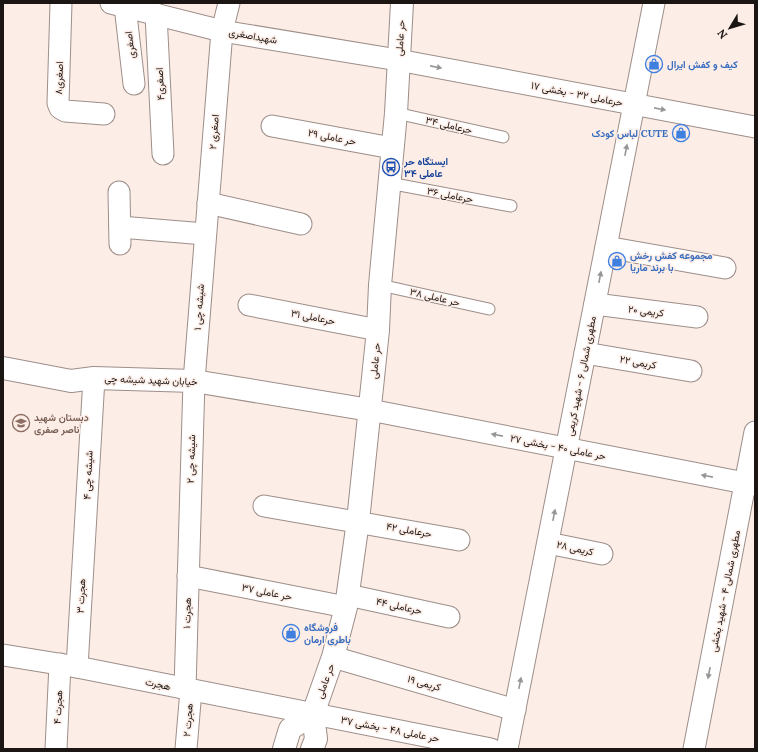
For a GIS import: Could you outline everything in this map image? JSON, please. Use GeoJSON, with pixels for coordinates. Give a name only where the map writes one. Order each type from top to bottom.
{"type":"FeatureCollection","features":[{"type":"Feature","properties":{"kind":"main road","name":"حر عاملی"},"geometry":{"type":"LineString","coordinates":[[312,749],[316,739],[313,714],[333,657],[347,601],[358,521],[378,330],[380,285],[396,113],[402,3]]}},
{"type":"Feature","properties":{"kind":"main road","name":"خیابان شهید شیشه چی"},"geometry":{"type":"LineString","coordinates":[[3,368],[72,381],[94,378],[194,381],[370,410]]}},
{"type":"Feature","properties":{"kind":"main road"},"geometry":{"type":"LineString","coordinates":[[284,749],[290,730],[313,714]]}},
{"type":"Feature","properties":{"kind":"street","name":"اصغری۸"},"geometry":{"type":"LineString","coordinates":[[61,3],[58,104],[60,108],[65,111],[104,114]]}},
{"type":"Feature","properties":{"kind":"street","name":"اصغری ۲"},"geometry":{"type":"LineString","coordinates":[[205,234],[222,31],[229,3]]}},
{"type":"Feature","properties":{"kind":"street","name":"مطهری شمالی ۶ - شهید کریمی"},"geometry":{"type":"LineString","coordinates":[[507,749],[654,3]]}},
{"type":"Feature","properties":{"kind":"street","name":"شهیداصغری"},"geometry":{"type":"LineString","coordinates":[[118,5],[222,31],[398,60]]}},
{"type":"Feature","properties":{"kind":"street","name":"اصغری"},"geometry":{"type":"LineString","coordinates":[[118,5],[134,84]]}},
{"type":"Feature","properties":{"kind":"street","name":"اصغری۴"},"geometry":{"type":"LineString","coordinates":[[156,14],[163,154]]}},
{"type":"Feature","properties":{"kind":"street","name":"حرعاملی ۳۲ - بخشی ۱۷"},"geometry":{"type":"LineString","coordinates":[[398,60],[755,127]]}},
{"type":"Feature","properties":{"kind":"street","name":"حر عاملی ۲۹"},"geometry":{"type":"LineString","coordinates":[[272,126],[392,148]]}},
{"type":"Feature","properties":{"kind":"street"},"geometry":{"type":"LineString","coordinates":[[119,192],[120,236],[205,234]]}},
{"type":"Feature","properties":{"kind":"street"},"geometry":{"type":"LineString","coordinates":[[208,203],[301,224]]}},
{"type":"Feature","properties":{"kind":"street","name":"شیشه چی ۱"},"geometry":{"type":"LineString","coordinates":[[194,381],[205,234]]}},
{"type":"Feature","properties":{"kind":"street"},"geometry":{"type":"LineString","coordinates":[[606,247],[725,268]]}},
{"type":"Feature","properties":{"kind":"street","name":"کریمی ۲۰"},"geometry":{"type":"LineString","coordinates":[[595,304],[697,317]]}},
{"type":"Feature","properties":{"kind":"street","name":"حرعاملی ۳۱"},"geometry":{"type":"LineString","coordinates":[[249,305],[378,330]]}},
{"type":"Feature","properties":{"kind":"street","name":"کریمی ۲۲"},"geometry":{"type":"LineString","coordinates":[[585,353],[691,371]]}},
{"type":"Feature","properties":{"kind":"street","name":"شیشه چی ۴"},"geometry":{"type":"LineString","coordinates":[[86,525],[94,378]]}},
{"type":"Feature","properties":{"kind":"street","name":"شیشه چی ۲"},"geometry":{"type":"LineString","coordinates":[[189,536],[194,381]]}},
{"type":"Feature","properties":{"kind":"street","name":"حر عاملی ۴۰ - بخشی ۲۷"},"geometry":{"type":"LineString","coordinates":[[370,410],[750,484]]}},
{"type":"Feature","properties":{"kind":"street","name":"مطهری شمالی ۴ - شهید بخشی"},"geometry":{"type":"LineString","coordinates":[[694,749],[750,484],[755,432]]}},
{"type":"Feature","properties":{"kind":"street","name":"حرعاملی ۴۲"},"geometry":{"type":"LineString","coordinates":[[264,506],[358,521],[459,540]]}},
{"type":"Feature","properties":{"kind":"street","name":"هجرت ۳"},"geometry":{"type":"LineString","coordinates":[[68,666],[86,525]]}},
{"type":"Feature","properties":{"kind":"street","name":"هجرت ۱"},"geometry":{"type":"LineString","coordinates":[[188,690],[189,536]]}},
{"type":"Feature","properties":{"kind":"street","name":"کریمی ۲۸"},"geometry":{"type":"LineString","coordinates":[[548,543],[602,554]]}},
{"type":"Feature","properties":{"kind":"street","name":"حر عاملی ۳۷"},"geometry":{"type":"LineString","coordinates":[[188,576],[347,601]]}},
{"type":"Feature","properties":{"kind":"street","name":"حرعاملی ۴۴"},"geometry":{"type":"LineString","coordinates":[[347,601],[449,617]]}},
{"type":"Feature","properties":{"kind":"street","name":"هجرت"},"geometry":{"type":"LineString","coordinates":[[3,655],[68,666],[313,714]]}},
{"type":"Feature","properties":{"kind":"street","name":"کریمی ۱۹"},"geometry":{"type":"LineString","coordinates":[[333,657],[515,710]]}},
{"type":"Feature","properties":{"kind":"street","name":"هجرت ۴"},"geometry":{"type":"LineString","coordinates":[[56,749],[68,666]]}},
{"type":"Feature","properties":{"kind":"street","name":"هجرت ۲"},"geometry":{"type":"LineString","coordinates":[[186,749],[188,690]]}},
{"type":"Feature","properties":{"kind":"street","name":"حر عاملی ۴۸ - بخشی ۳۷"},"geometry":{"type":"LineString","coordinates":[[313,714],[491,749]]}},
{"type":"Feature","properties":{"kind":"lane","name":"حرعاملی ۳۴"},"geometry":{"type":"LineString","coordinates":[[396,113],[503,137]]}},
{"type":"Feature","properties":{"kind":"lane","name":"حرعاملی ۳۶"},"geometry":{"type":"LineString","coordinates":[[389,183],[510,206]]}},
{"type":"Feature","properties":{"kind":"lane","name":"حر عاملی ۳۸"},"geometry":{"type":"LineString","coordinates":[[380,285],[489,309]]}},
{"type":"Feature","properties":{"kind":"place","name":"کیف و کفش ایرال"},"geometry":{"type":"Point","coordinates":[654,64]}},
{"type":"Feature","properties":{"kind":"place","name":"لباس کودک CUTE"},"geometry":{"type":"Point","coordinates":[681,133]}},
{"type":"Feature","properties":{"kind":"place","name":"ایستگاه حر عاملی ۳۴"},"geometry":{"type":"Point","coordinates":[391,167]}},
{"type":"Feature","properties":{"kind":"place","name":"مجموعه کفش رخش با برند ماریا"},"geometry":{"type":"Point","coordinates":[617,261]}},
{"type":"Feature","properties":{"kind":"place","name":"دبستان شهید ناصر صفری"},"geometry":{"type":"Point","coordinates":[21,423]}},
{"type":"Feature","properties":{"kind":"place","name":"فروشگاه باطری ارمان"},"geometry":{"type":"Point","coordinates":[291,633]}}]}
